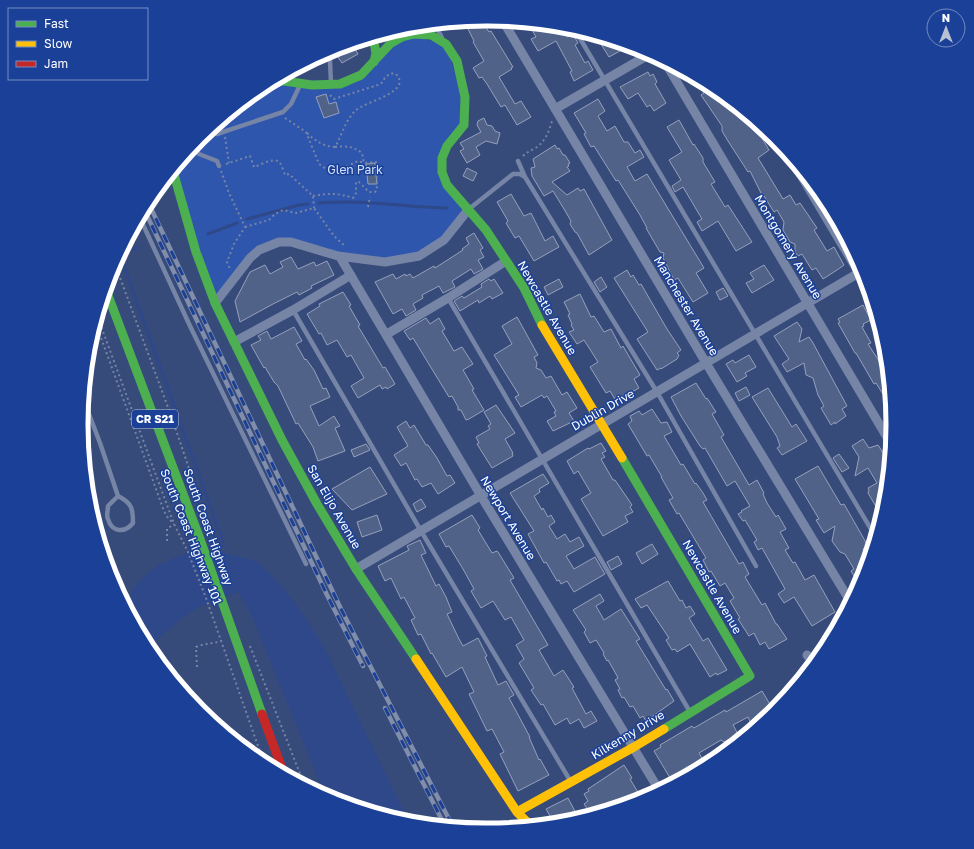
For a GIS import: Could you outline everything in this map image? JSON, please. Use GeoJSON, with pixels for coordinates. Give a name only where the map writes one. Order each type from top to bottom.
{"type":"FeatureCollection","features":[{"type":"Feature","properties":{"kind":"main road","name":"Newcastle Avenue"},"geometry":{"type":"LineString","coordinates":[[286,80],[312,85],[340,84],[361,75],[391,43],[402,37],[414,34],[430,35],[446,44],[457,61],[465,97],[464,125],[446,146],[442,158],[442,172],[446,185],[486,230],[524,288],[542,325],[750,676]]}},
{"type":"Feature","properties":{"kind":"main road"},"geometry":{"type":"LineString","coordinates":[[374,43],[376,53],[374,62]]}},
{"type":"Feature","properties":{"kind":"main road","name":"San Elijo Avenue"},"geometry":{"type":"LineString","coordinates":[[175,177],[196,252],[215,303],[286,446],[317,504],[356,569],[517,812],[526,821]]}},
{"type":"Feature","properties":{"kind":"main road","name":"South Coast Highway"},"geometry":{"type":"LineString","coordinates":[[109,298],[204,549],[233,635],[281,765]]}},
{"type":"Feature","properties":{"kind":"main road","name":"Kilkenny Drive"},"geometry":{"type":"LineString","coordinates":[[517,812],[634,747],[750,676]]}},
{"type":"Feature","properties":{"kind":"street","name":"Manchester Avenue"},"geometry":{"type":"LineString","coordinates":[[506,27],[846,596]]}},
{"type":"Feature","properties":{"kind":"street"},"geometry":{"type":"LineString","coordinates":[[555,109],[643,58]]}},
{"type":"Feature","properties":{"kind":"street","name":"Montgomery Avenue"},"geometry":{"type":"LineString","coordinates":[[670,71],[886,435]]}},
{"type":"Feature","properties":{"kind":"street"},"geometry":{"type":"LineString","coordinates":[[215,303],[250,258],[259,250],[279,242],[291,242],[344,257],[385,262],[419,256],[444,240],[468,210]]}},
{"type":"Feature","properties":{"kind":"street","name":"Newport Avenue"},"geometry":{"type":"LineString","coordinates":[[344,257],[351,276],[481,496],[656,785]]}},
{"type":"Feature","properties":{"kind":"street"},"geometry":{"type":"LineString","coordinates":[[386,334],[448,298],[506,261]]}},
{"type":"Feature","properties":{"kind":"street","name":"Dublin Drive"},"geometry":{"type":"LineString","coordinates":[[356,569],[856,274]]}},
{"type":"Feature","properties":{"kind":"street"},"geometry":{"type":"LineString","coordinates":[[234,342],[351,276]]}},
{"type":"Feature","properties":{"kind":"lane"},"geometry":{"type":"LineString","coordinates":[[438,29],[446,44]]}},
{"type":"Feature","properties":{"kind":"lane"},"geometry":{"type":"LineString","coordinates":[[579,37],[871,530]]}},
{"type":"Feature","properties":{"kind":"lane"},"geometry":{"type":"LineString","coordinates":[[329,59],[331,84]]}},
{"type":"Feature","properties":{"kind":"lane"},"geometry":{"type":"LineString","coordinates":[[215,133],[218,134],[282,112],[291,104],[301,83]]}},
{"type":"Feature","properties":{"kind":"lane"},"geometry":{"type":"LineString","coordinates":[[197,152],[199,154],[217,161],[219,166]]}},
{"type":"Feature","properties":{"kind":"lane"},"geometry":{"type":"LineString","coordinates":[[518,161],[525,177],[657,392],[756,566]]}},
{"type":"Feature","properties":{"kind":"lane"},"geometry":{"type":"LineString","coordinates":[[468,210],[513,174],[520,174],[525,177]]}},
{"type":"Feature","properties":{"kind":"lane"},"geometry":{"type":"LineString","coordinates":[[808,189],[843,245]]}},
{"type":"Feature","properties":{"kind":"lane"},"geometry":{"type":"LineString","coordinates":[[143,224],[190,326],[306,564]]}},
{"type":"Feature","properties":{"kind":"lane"},"geometry":{"type":"LineString","coordinates":[[448,298],[690,712]]}},
{"type":"Feature","properties":{"kind":"lane"},"geometry":{"type":"LineString","coordinates":[[293,310],[421,531],[571,782]]}},
{"type":"Feature","properties":{"kind":"lane"},"geometry":{"type":"LineString","coordinates":[[88,413],[118,496],[125,499],[132,507],[133,523],[129,528],[123,531],[114,528],[108,520],[108,506],[118,496]]}},
{"type":"Feature","properties":{"kind":"path"},"geometry":{"type":"LineString","coordinates":[[321,84],[322,93],[329,94],[334,99],[381,84],[385,76],[389,74],[395,73],[400,79],[400,84],[396,90],[366,104],[355,111],[346,124],[335,147]]}},
{"type":"Feature","properties":{"kind":"path"},"geometry":{"type":"LineString","coordinates":[[282,112],[284,117],[306,132],[320,144],[335,147],[347,146],[356,148],[362,153],[364,163]]}},
{"type":"Feature","properties":{"kind":"path"},"geometry":{"type":"LineString","coordinates":[[224,132],[229,163],[250,156],[254,167],[272,160],[276,160],[280,163],[285,176],[289,174],[313,196],[314,208],[334,236],[345,245],[349,252],[344,257]]}},
{"type":"Feature","properties":{"kind":"path"},"geometry":{"type":"LineString","coordinates":[[306,132],[319,164],[326,169],[337,171],[358,161],[364,163],[376,162],[377,189],[375,192],[369,192],[359,182],[356,182],[356,193],[353,198],[329,193],[313,196]]}},
{"type":"Feature","properties":{"kind":"path"},"geometry":{"type":"LineString","coordinates":[[219,166],[229,193],[245,227]]}},
{"type":"Feature","properties":{"kind":"path"},"geometry":{"type":"LineString","coordinates":[[368,207],[370,198]]}},
{"type":"Feature","properties":{"kind":"path"},"geometry":{"type":"LineString","coordinates":[[234,280],[227,262],[234,244],[245,227],[269,220],[275,214],[283,210],[296,213],[314,208]]}},
{"type":"Feature","properties":{"kind":"path"},"geometry":{"type":"LineString","coordinates":[[118,273],[173,421],[206,521]]}},
{"type":"Feature","properties":{"kind":"path","name":"South Coast Highway 101"},"geometry":{"type":"LineString","coordinates":[[101,326],[174,524],[188,552],[206,598],[260,752]]}},
{"type":"Feature","properties":{"kind":"path"},"geometry":{"type":"LineString","coordinates":[[99,333],[164,511],[170,522],[174,524],[167,530],[167,541]]}},
{"type":"Feature","properties":{"kind":"path"},"geometry":{"type":"LineString","coordinates":[[89,446],[100,443]]}},
{"type":"Feature","properties":{"kind":"path"},"geometry":{"type":"LineString","coordinates":[[197,667],[196,647],[204,643],[221,641]]}},
{"type":"Feature","properties":{"kind":"path"},"geometry":{"type":"LineString","coordinates":[[249,644],[301,777]]}},
{"type":"Feature","properties":{"kind":"green space","name":"Glen Park"},"geometry":{"type":"Polygon","coordinates":[[[412,35],[447,46],[466,113],[448,146],[443,173],[471,213],[419,256],[365,260],[291,243],[258,250],[216,302],[173,180],[187,162],[224,125],[244,108],[286,80],[348,81],[381,52],[412,35]]]}},
{"type":"Feature","properties":{"kind":"shaded area"},"geometry":{"type":"Polygon","coordinates":[[[221,552],[256,561],[274,578],[297,605],[324,647],[405,814],[359,802],[321,787],[251,614],[238,592],[202,606],[186,615],[154,643],[128,598],[138,582],[158,565],[184,554],[221,552]]]}},
{"type":"Feature","properties":{"kind":"building"},"geometry":{"type":"Polygon","coordinates":[[[485,26],[489,32],[491,31],[513,67],[499,77],[515,104],[521,101],[531,117],[517,125],[505,105],[501,107],[482,77],[479,78],[473,68],[484,61],[473,42],[474,41],[467,27],[485,26]]]}},
{"type":"Feature","properties":{"kind":"building"},"geometry":{"type":"Polygon","coordinates":[[[531,28],[565,34],[567,37],[570,35],[574,36],[578,43],[575,45],[585,63],[588,61],[593,70],[574,81],[570,72],[572,71],[556,41],[538,51],[531,39],[536,37],[531,28]]]}},
{"type":"Feature","properties":{"kind":"building"},"geometry":{"type":"Polygon","coordinates":[[[600,43],[622,50],[609,57],[600,43]]]}},
{"type":"Feature","properties":{"kind":"building"},"geometry":{"type":"Polygon","coordinates":[[[355,49],[358,54],[342,63],[337,55],[355,49]]]}},
{"type":"Feature","properties":{"kind":"building"},"geometry":{"type":"Polygon","coordinates":[[[648,72],[650,76],[653,74],[657,82],[655,84],[666,103],[654,111],[650,105],[647,107],[638,93],[628,99],[620,87],[648,72]]]}},
{"type":"Feature","properties":{"kind":"building"},"geometry":{"type":"Polygon","coordinates":[[[702,90],[730,108],[760,134],[769,150],[758,158],[783,199],[790,195],[796,205],[800,203],[817,228],[814,230],[827,251],[834,247],[844,265],[823,279],[816,268],[812,270],[802,254],[798,256],[795,252],[795,244],[790,242],[783,230],[784,222],[777,210],[774,212],[764,196],[763,197],[750,171],[748,172],[722,131],[722,126],[701,95],[704,93],[702,90]]]}},
{"type":"Feature","properties":{"kind":"building"},"geometry":{"type":"Polygon","coordinates":[[[326,94],[329,104],[336,102],[339,113],[324,118],[316,97],[326,94]]]}},
{"type":"Feature","properties":{"kind":"building"},"geometry":{"type":"Polygon","coordinates":[[[598,99],[605,111],[598,116],[607,131],[615,126],[624,142],[628,142],[635,153],[640,150],[644,157],[627,167],[635,181],[647,174],[704,268],[696,273],[708,293],[693,302],[678,278],[674,280],[663,258],[664,253],[660,252],[640,215],[618,180],[616,181],[594,146],[591,147],[584,134],[586,133],[574,113],[598,99]]]}},
{"type":"Feature","properties":{"kind":"building"},"geometry":{"type":"Polygon","coordinates":[[[484,118],[487,125],[492,126],[495,131],[500,133],[497,144],[486,141],[476,147],[480,155],[467,163],[460,151],[464,149],[460,143],[481,132],[477,125],[478,121],[484,118]]]}},
{"type":"Feature","properties":{"kind":"building"},"geometry":{"type":"Polygon","coordinates":[[[679,120],[693,145],[694,144],[703,158],[703,162],[715,182],[711,184],[725,207],[728,205],[752,242],[736,251],[718,221],[702,231],[697,222],[702,219],[683,187],[675,192],[672,186],[681,180],[669,160],[682,152],[667,127],[679,120]]]}},
{"type":"Feature","properties":{"kind":"building"},"geometry":{"type":"Polygon","coordinates":[[[555,145],[557,149],[559,148],[563,155],[565,155],[570,163],[567,167],[570,171],[552,182],[567,195],[578,188],[580,191],[584,189],[612,240],[589,255],[577,233],[570,224],[571,221],[553,191],[544,196],[532,176],[531,168],[535,167],[533,159],[555,145]]]}},
{"type":"Feature","properties":{"kind":"building"},"geometry":{"type":"Polygon","coordinates":[[[375,163],[377,184],[368,184],[366,164],[375,163]]]}},
{"type":"Feature","properties":{"kind":"building"},"geometry":{"type":"Polygon","coordinates":[[[467,168],[477,173],[473,181],[463,176],[467,168]]]}},
{"type":"Feature","properties":{"kind":"building"},"geometry":{"type":"Polygon","coordinates":[[[511,194],[524,216],[531,213],[545,241],[553,236],[559,247],[534,261],[519,236],[515,238],[506,223],[508,221],[497,202],[511,194]]]}},
{"type":"Feature","properties":{"kind":"building"},"geometry":{"type":"Polygon","coordinates":[[[474,233],[483,248],[480,250],[484,257],[478,260],[483,269],[474,274],[471,269],[452,281],[455,287],[443,293],[439,286],[422,295],[423,298],[413,304],[416,310],[406,316],[402,309],[393,314],[375,282],[393,274],[396,279],[405,274],[406,276],[410,274],[413,278],[434,266],[435,268],[463,250],[462,249],[469,244],[466,238],[474,233]]]}},
{"type":"Feature","properties":{"kind":"building"},"geometry":{"type":"Polygon","coordinates":[[[291,257],[298,269],[314,262],[316,266],[327,261],[334,275],[311,286],[312,288],[299,295],[297,292],[240,322],[235,301],[250,272],[265,265],[270,274],[283,267],[280,262],[291,257]]]}},
{"type":"Feature","properties":{"kind":"building"},"geometry":{"type":"Polygon","coordinates":[[[764,265],[774,280],[752,293],[746,283],[754,279],[750,273],[764,265]]]}},
{"type":"Feature","properties":{"kind":"building"},"geometry":{"type":"Polygon","coordinates":[[[627,270],[631,277],[633,275],[639,285],[641,284],[681,350],[677,353],[679,355],[677,359],[661,369],[657,370],[637,339],[648,332],[614,278],[627,270]]]}},
{"type":"Feature","properties":{"kind":"building"},"geometry":{"type":"Polygon","coordinates":[[[601,277],[607,287],[600,292],[594,282],[601,277]]]}},
{"type":"Feature","properties":{"kind":"building"},"geometry":{"type":"Polygon","coordinates":[[[489,279],[491,281],[494,279],[503,293],[492,299],[490,296],[479,303],[478,300],[460,311],[454,301],[462,296],[464,298],[482,287],[481,284],[489,279]]]}},
{"type":"Feature","properties":{"kind":"building"},"geometry":{"type":"Polygon","coordinates":[[[559,279],[563,287],[548,295],[544,287],[559,279]]]}},
{"type":"Feature","properties":{"kind":"building"},"geometry":{"type":"Polygon","coordinates":[[[723,288],[728,296],[720,300],[716,292],[723,288]]]}},
{"type":"Feature","properties":{"kind":"building"},"geometry":{"type":"Polygon","coordinates":[[[343,292],[360,325],[358,326],[383,368],[385,367],[395,384],[387,389],[386,387],[382,389],[380,385],[358,398],[351,386],[364,378],[351,355],[347,357],[337,340],[327,345],[321,333],[319,334],[307,314],[320,306],[319,304],[343,292]]]}},
{"type":"Feature","properties":{"kind":"building"},"geometry":{"type":"Polygon","coordinates":[[[580,294],[591,317],[594,316],[604,332],[611,329],[621,348],[623,346],[640,375],[634,379],[639,388],[616,401],[610,391],[606,393],[590,367],[598,362],[584,340],[577,344],[569,332],[574,330],[568,315],[570,314],[564,302],[580,294]]]}},
{"type":"Feature","properties":{"kind":"building"},"geometry":{"type":"Polygon","coordinates":[[[863,305],[871,320],[863,324],[864,326],[862,327],[871,343],[868,344],[879,361],[880,360],[885,397],[876,383],[874,384],[855,353],[838,323],[840,322],[838,319],[863,305]]]}},
{"type":"Feature","properties":{"kind":"building"},"geometry":{"type":"Polygon","coordinates":[[[517,317],[538,355],[534,357],[537,363],[536,368],[541,370],[546,378],[551,376],[562,395],[567,392],[577,408],[569,413],[574,421],[553,431],[547,421],[556,416],[554,412],[556,411],[547,396],[544,398],[542,395],[521,407],[515,397],[519,395],[494,355],[512,344],[502,326],[517,317]]]}},
{"type":"Feature","properties":{"kind":"building"},"geometry":{"type":"Polygon","coordinates":[[[426,318],[430,324],[439,318],[445,329],[442,331],[454,351],[462,347],[473,364],[463,370],[474,389],[472,390],[484,410],[469,419],[466,420],[461,410],[458,410],[452,396],[449,397],[413,338],[410,340],[404,331],[426,318]]]}},
{"type":"Feature","properties":{"kind":"building"},"geometry":{"type":"Polygon","coordinates":[[[797,322],[802,329],[799,342],[809,337],[847,406],[842,409],[846,416],[835,424],[835,422],[831,425],[821,408],[824,406],[818,395],[813,378],[806,375],[804,363],[787,372],[782,364],[789,359],[774,336],[797,322]]]}},
{"type":"Feature","properties":{"kind":"building"},"geometry":{"type":"Polygon","coordinates":[[[294,327],[302,341],[296,344],[305,360],[306,359],[314,370],[323,389],[326,388],[330,397],[310,406],[319,426],[334,416],[340,426],[335,428],[345,451],[318,461],[313,447],[298,423],[296,424],[278,386],[265,367],[264,368],[251,345],[261,340],[258,336],[267,331],[271,339],[294,327]]]}},
{"type":"Feature","properties":{"kind":"building"},"geometry":{"type":"Polygon","coordinates":[[[749,355],[756,367],[745,373],[747,376],[737,382],[726,364],[733,360],[735,363],[749,355]]]}},
{"type":"Feature","properties":{"kind":"building"},"geometry":{"type":"Polygon","coordinates":[[[696,383],[716,412],[712,414],[724,435],[721,437],[749,485],[757,480],[764,493],[763,494],[767,503],[776,517],[778,515],[786,529],[780,532],[789,548],[785,550],[793,563],[795,562],[805,580],[814,575],[835,612],[812,626],[794,597],[784,603],[778,594],[785,589],[762,548],[758,550],[754,542],[757,540],[745,520],[743,521],[738,514],[750,506],[735,481],[727,486],[705,448],[703,449],[700,446],[681,416],[671,397],[696,383]]]}},
{"type":"Feature","properties":{"kind":"building"},"geometry":{"type":"Polygon","coordinates":[[[746,387],[750,395],[739,401],[735,393],[746,387]]]}},
{"type":"Feature","properties":{"kind":"building"},"geometry":{"type":"Polygon","coordinates":[[[768,388],[792,427],[796,424],[807,441],[782,455],[777,448],[780,446],[777,437],[752,397],[768,388]]]}},
{"type":"Feature","properties":{"kind":"building"},"geometry":{"type":"Polygon","coordinates":[[[496,405],[515,433],[505,439],[513,453],[513,456],[492,468],[477,444],[479,443],[476,437],[490,429],[488,426],[491,424],[484,412],[496,405]]]}},
{"type":"Feature","properties":{"kind":"building"},"geometry":{"type":"Polygon","coordinates":[[[652,409],[661,423],[667,422],[672,432],[664,436],[681,465],[683,464],[695,484],[696,483],[703,493],[707,500],[703,502],[739,564],[743,562],[749,574],[745,577],[762,605],[765,603],[776,624],[787,639],[769,649],[765,642],[760,645],[754,633],[749,636],[738,619],[740,618],[730,601],[734,598],[725,583],[720,586],[711,571],[709,572],[703,560],[706,558],[679,513],[677,514],[669,500],[673,498],[662,477],[649,455],[647,456],[628,424],[632,421],[630,416],[639,411],[642,415],[652,409]]]}},
{"type":"Feature","properties":{"kind":"building"},"geometry":{"type":"Polygon","coordinates":[[[406,421],[410,428],[414,425],[426,445],[428,445],[437,458],[447,476],[450,475],[455,483],[438,494],[431,483],[422,487],[417,479],[415,480],[406,463],[401,466],[394,455],[408,446],[397,427],[406,421]]]}},
{"type":"Feature","properties":{"kind":"building"},"geometry":{"type":"Polygon","coordinates":[[[863,439],[869,448],[878,445],[885,455],[877,508],[868,493],[868,488],[877,483],[868,468],[855,476],[859,457],[852,446],[863,439]]]}},
{"type":"Feature","properties":{"kind":"building"},"geometry":{"type":"Polygon","coordinates":[[[601,443],[606,451],[602,453],[605,457],[601,459],[613,480],[615,480],[632,505],[630,507],[633,512],[625,516],[628,522],[603,536],[581,499],[591,493],[578,471],[574,474],[567,461],[588,448],[589,449],[601,443]]]}},
{"type":"Feature","properties":{"kind":"building"},"geometry":{"type":"Polygon","coordinates":[[[366,444],[370,450],[354,457],[351,450],[366,444]]]}},
{"type":"Feature","properties":{"kind":"building"},"geometry":{"type":"Polygon","coordinates":[[[839,454],[849,468],[842,472],[833,458],[839,454]]]}},
{"type":"Feature","properties":{"kind":"building"},"geometry":{"type":"Polygon","coordinates":[[[818,466],[841,505],[844,504],[867,544],[863,549],[864,552],[855,577],[851,571],[854,569],[845,554],[840,552],[832,541],[835,526],[824,533],[816,520],[819,519],[795,479],[818,466]]]}},
{"type":"Feature","properties":{"kind":"building"},"geometry":{"type":"Polygon","coordinates":[[[370,467],[387,494],[352,510],[332,489],[370,467]]]}},
{"type":"Feature","properties":{"kind":"building"},"geometry":{"type":"Polygon","coordinates":[[[543,474],[549,483],[539,489],[540,492],[534,496],[542,510],[543,508],[548,517],[551,515],[555,522],[549,526],[557,539],[565,534],[570,542],[579,537],[584,546],[566,556],[574,569],[595,557],[605,574],[574,592],[567,581],[561,584],[559,580],[557,581],[546,562],[544,563],[528,534],[534,531],[510,493],[543,474]]]}},
{"type":"Feature","properties":{"kind":"building"},"geometry":{"type":"Polygon","coordinates":[[[421,499],[426,507],[417,512],[413,504],[421,499]]]}},
{"type":"Feature","properties":{"kind":"building"},"geometry":{"type":"Polygon","coordinates":[[[377,515],[382,530],[362,537],[357,522],[377,515]]]}},
{"type":"Feature","properties":{"kind":"building"},"geometry":{"type":"Polygon","coordinates":[[[472,515],[480,528],[478,530],[492,553],[498,552],[514,578],[510,580],[548,645],[539,650],[554,676],[563,670],[574,687],[572,688],[586,714],[591,711],[597,721],[584,728],[579,719],[570,724],[567,718],[555,725],[543,704],[541,705],[531,690],[534,688],[519,663],[524,659],[516,645],[524,640],[511,617],[505,620],[493,601],[481,608],[471,591],[474,589],[463,569],[449,546],[446,547],[439,534],[472,515]]]}},
{"type":"Feature","properties":{"kind":"building"},"geometry":{"type":"Polygon","coordinates":[[[420,540],[426,553],[421,555],[436,586],[439,584],[446,597],[452,612],[447,614],[459,639],[463,646],[478,638],[487,656],[485,657],[498,685],[506,681],[514,695],[509,698],[530,737],[539,760],[540,759],[549,775],[518,791],[500,754],[504,752],[492,729],[487,731],[469,694],[474,692],[462,667],[446,677],[432,653],[431,654],[421,634],[418,635],[411,620],[415,618],[404,597],[401,599],[391,578],[385,581],[378,566],[409,550],[407,546],[420,540]]]}},
{"type":"Feature","properties":{"kind":"building"},"geometry":{"type":"Polygon","coordinates":[[[652,544],[658,554],[642,564],[636,553],[652,544]]]}},
{"type":"Feature","properties":{"kind":"building"},"geometry":{"type":"Polygon","coordinates":[[[618,556],[622,564],[611,570],[607,562],[618,556]]]}},
{"type":"Feature","properties":{"kind":"building"},"geometry":{"type":"Polygon","coordinates":[[[668,581],[686,608],[690,606],[695,614],[689,618],[703,641],[708,638],[727,670],[717,675],[716,673],[710,677],[690,644],[677,652],[675,649],[672,650],[666,640],[669,638],[647,605],[641,608],[635,599],[668,581]]]}},
{"type":"Feature","properties":{"kind":"building"},"geometry":{"type":"Polygon","coordinates":[[[600,594],[604,601],[596,606],[604,620],[621,609],[640,639],[636,641],[674,701],[646,721],[643,716],[640,718],[633,706],[630,707],[624,697],[622,698],[618,690],[620,689],[615,680],[618,678],[616,674],[596,640],[590,643],[584,632],[586,630],[573,610],[600,594]]]}},
{"type":"Feature","properties":{"kind":"building"},"geometry":{"type":"Polygon","coordinates":[[[762,691],[770,705],[751,723],[748,717],[733,725],[738,734],[724,742],[721,740],[699,753],[703,759],[670,778],[654,751],[661,747],[660,745],[692,726],[694,728],[725,710],[726,712],[762,691]]]}},
{"type":"Feature","properties":{"kind":"building"},"geometry":{"type":"Polygon","coordinates":[[[624,765],[639,793],[588,810],[584,804],[588,801],[584,794],[589,791],[588,789],[624,765]]]}},
{"type":"Feature","properties":{"kind":"building"},"geometry":{"type":"Polygon","coordinates":[[[568,798],[576,812],[551,818],[546,809],[568,798]]]}},
{"type":"Feature","properties":{"kind":"waterway"},"geometry":{"type":"LineString","coordinates":[[319,203],[351,202],[447,208]]}},
{"type":"Feature","properties":{"kind":"waterway"},"geometry":{"type":"LineString","coordinates":[[247,219],[308,204]]}},
{"type":"Feature","properties":{"kind":"waterway"},"geometry":{"type":"LineString","coordinates":[[208,234],[237,223]]}},
{"type":"Feature","properties":{"kind":"waterway"},"geometry":{"type":"LineString","coordinates":[[128,251],[139,247]]}},
{"type":"Feature","properties":{"kind":"waterway"},"geometry":{"type":"LineString","coordinates":[[123,263],[224,545]]}},
{"type":"Feature","properties":{"kind":"railway"},"geometry":{"type":"LineString","coordinates":[[152,210],[341,609],[450,821]]}},
{"type":"Feature","properties":{"kind":"railway"},"geometry":{"type":"LineString","coordinates":[[147,216],[327,595],[363,666]]}},
{"type":"Feature","properties":{"kind":"railway"},"geometry":{"type":"LineString","coordinates":[[385,708],[442,821]]}},
{"type":"Feature","properties":{"kind":"traffic: fast"},"geometry":{"type":"LineString","coordinates":[[285,81],[312,85],[340,84],[361,75],[391,43],[402,37],[414,34],[431,35],[446,44],[457,61],[465,97],[464,125],[447,146],[442,158],[442,172],[447,185],[486,230],[524,288],[542,325]]}},
{"type":"Feature","properties":{"kind":"traffic: fast"},"geometry":{"type":"LineString","coordinates":[[374,43],[376,53],[374,62]]}},
{"type":"Feature","properties":{"kind":"traffic: fast"},"geometry":{"type":"LineString","coordinates":[[175,177],[196,252],[215,303],[282,440],[317,504],[356,569],[416,659]]}},
{"type":"Feature","properties":{"kind":"traffic: fast"},"geometry":{"type":"LineString","coordinates":[[109,298],[200,539],[262,714]]}},
{"type":"Feature","properties":{"kind":"traffic: fast"},"geometry":{"type":"LineString","coordinates":[[622,458],[750,676],[664,729]]}},
{"type":"Feature","properties":{"kind":"traffic: slow"},"geometry":{"type":"LineString","coordinates":[[542,325],[622,458]]}},
{"type":"Feature","properties":{"kind":"traffic: slow"},"geometry":{"type":"LineString","coordinates":[[416,659],[517,812],[526,821]]}},
{"type":"Feature","properties":{"kind":"traffic: slow"},"geometry":{"type":"LineString","coordinates":[[517,812],[664,729]]}},
{"type":"Feature","properties":{"kind":"traffic: jam"},"geometry":{"type":"LineString","coordinates":[[262,714],[281,765]]}}]}
